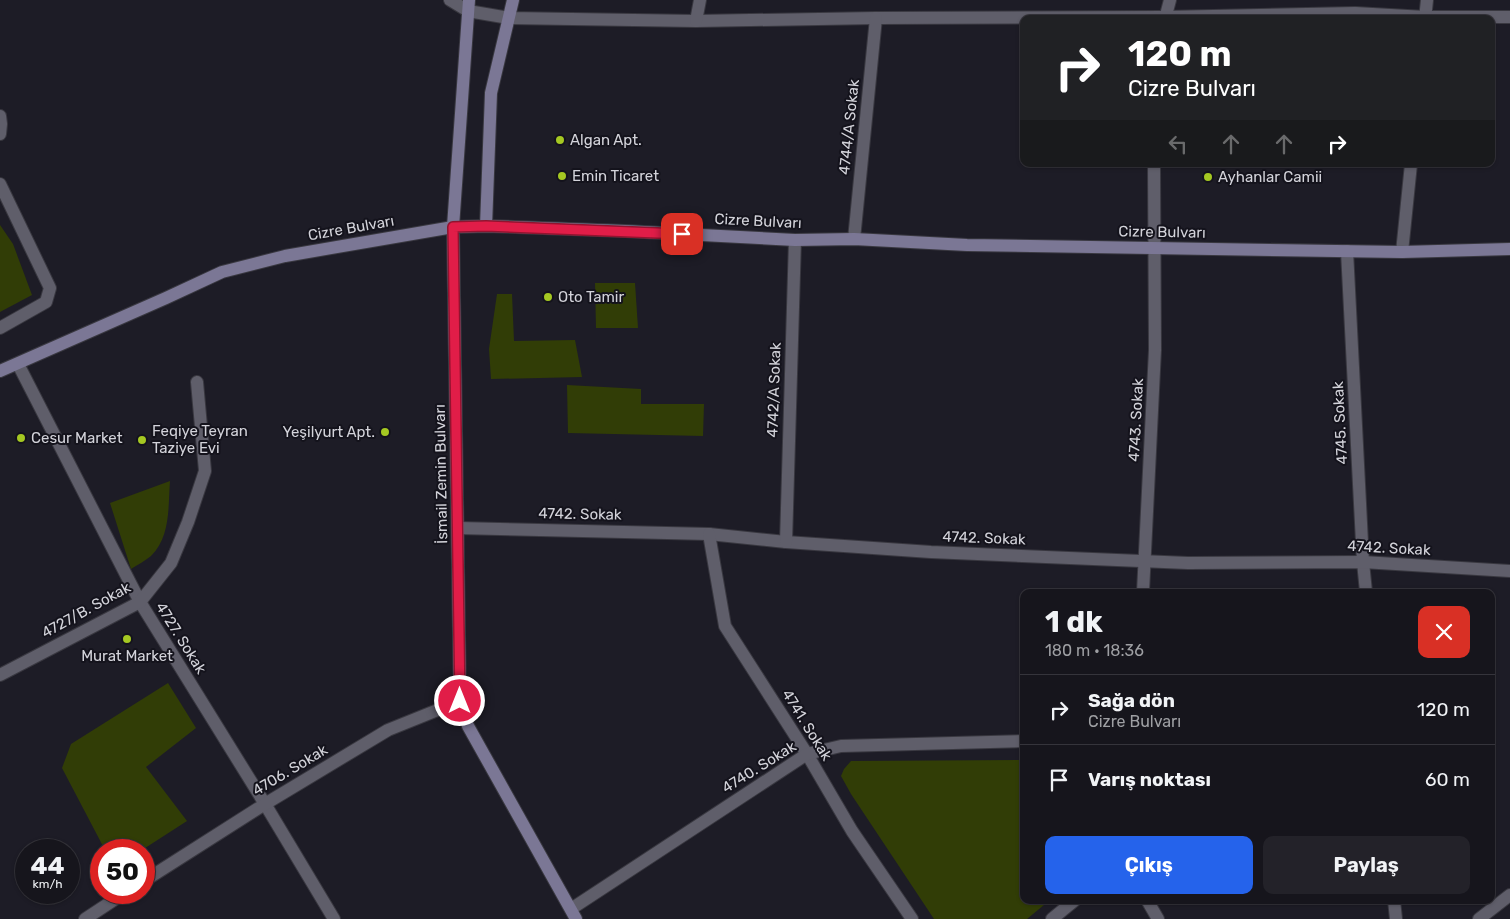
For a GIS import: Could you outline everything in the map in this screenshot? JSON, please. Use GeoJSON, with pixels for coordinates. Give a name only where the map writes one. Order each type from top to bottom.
{"type":"FeatureCollection","features":[{"type":"Feature","properties":{"kind":"main road"},"geometry":{"type":"LineString","coordinates":[[486,226],[491,93],[513,0]]}},
{"type":"Feature","properties":{"kind":"main road","name":"İsmail Zemin Bulvarı"},"geometry":{"type":"LineString","coordinates":[[469,6],[453,227],[460,701],[468,726],[573,914]]}},
{"type":"Feature","properties":{"kind":"main road","name":"Cizre Bulvarı"},"geometry":{"type":"LineString","coordinates":[[0,371],[222,272],[285,256],[453,227],[486,226],[625,231],[795,240],[1154,249],[1402,252],[1510,249]]}},
{"type":"Feature","properties":{"kind":"street"},"geometry":{"type":"LineString","coordinates":[[450,0],[508,18],[696,21],[1020,18]]}},
{"type":"Feature","properties":{"kind":"street"},"geometry":{"type":"LineString","coordinates":[[696,21],[700,0]]}},
{"type":"Feature","properties":{"kind":"street"},"geometry":{"type":"LineString","coordinates":[[1166,15],[1170,0]]}},
{"type":"Feature","properties":{"kind":"street"},"geometry":{"type":"LineString","coordinates":[[1425,15],[1427,0]]}},
{"type":"Feature","properties":{"kind":"street"},"geometry":{"type":"LineString","coordinates":[[1279,15],[1355,13],[1383,15]]}},
{"type":"Feature","properties":{"kind":"street"},"geometry":{"type":"LineString","coordinates":[[1495,17],[1510,17]]}},
{"type":"Feature","properties":{"kind":"street","name":"4744/A Sokak"},"geometry":{"type":"LineString","coordinates":[[854,240],[876,18]]}},
{"type":"Feature","properties":{"kind":"street"},"geometry":{"type":"LineString","coordinates":[[0,116],[0,134]]}},
{"type":"Feature","properties":{"kind":"street","name":"4743. Sokak"},"geometry":{"type":"LineString","coordinates":[[1143,589],[1155,350],[1154,167]]}},
{"type":"Feature","properties":{"kind":"street"},"geometry":{"type":"LineString","coordinates":[[1402,252],[1411,167]]}},
{"type":"Feature","properties":{"kind":"street"},"geometry":{"type":"LineString","coordinates":[[0,184],[50,288],[46,302],[0,328]]}},
{"type":"Feature","properties":{"kind":"street","name":"4742/A Sokak"},"geometry":{"type":"LineString","coordinates":[[786,542],[795,240]]}},
{"type":"Feature","properties":{"kind":"street","name":"4745. Sokak"},"geometry":{"type":"LineString","coordinates":[[1347,251],[1366,589]]}},
{"type":"Feature","properties":{"kind":"street","name":"4727. Sokak"},"geometry":{"type":"LineString","coordinates":[[18,364],[140,602],[334,919]]}},
{"type":"Feature","properties":{"kind":"street","name":"4727/B. Sokak"},"geometry":{"type":"LineString","coordinates":[[0,675],[140,602],[171,563],[188,522],[205,471],[197,382]]}},
{"type":"Feature","properties":{"kind":"street","name":"4742. Sokak"},"geometry":{"type":"LineString","coordinates":[[458,528],[709,534],[786,542],[931,552],[1188,563],[1364,562],[1510,571]]}},
{"type":"Feature","properties":{"kind":"street","name":"4741. Sokak"},"geometry":{"type":"LineString","coordinates":[[709,534],[724,626],[807,754],[852,831],[912,919]]}},
{"type":"Feature","properties":{"kind":"street","name":"4706. Sokak"},"geometry":{"type":"LineString","coordinates":[[155,874],[265,804],[388,730],[460,701]]}},
{"type":"Feature","properties":{"kind":"street","name":"4740. Sokak"},"geometry":{"type":"LineString","coordinates":[[573,914],[807,754],[841,746],[1020,741]]}},
{"type":"Feature","properties":{"kind":"street"},"geometry":{"type":"LineString","coordinates":[[1479,919],[1510,895]]}},
{"type":"Feature","properties":{"kind":"street"},"geometry":{"type":"LineString","coordinates":[[85,919],[108,904]]}},
{"type":"Feature","properties":{"kind":"street"},"geometry":{"type":"LineString","coordinates":[[1052,919],[1070,904]]}},
{"type":"Feature","properties":{"kind":"street"},"geometry":{"type":"LineString","coordinates":[[1149,904],[1158,919]]}},
{"type":"Feature","properties":{"kind":"street"},"geometry":{"type":"LineString","coordinates":[[1394,904],[1396,919]]}},
{"type":"Feature","properties":{"kind":"green space"},"geometry":{"type":"Polygon","coordinates":[[[0,225],[13,244],[32,295],[0,312],[0,225]]]}},
{"type":"Feature","properties":{"kind":"green space"},"geometry":{"type":"Polygon","coordinates":[[[595,283],[635,283],[638,328],[596,328],[595,283]]]}},
{"type":"Feature","properties":{"kind":"green space"},"geometry":{"type":"Polygon","coordinates":[[[497,294],[512,294],[514,341],[575,340],[582,377],[491,379],[489,349],[497,294]]]}},
{"type":"Feature","properties":{"kind":"green space"},"geometry":{"type":"Polygon","coordinates":[[[567,385],[641,389],[641,404],[704,404],[703,436],[568,433],[567,385]]]}},
{"type":"Feature","properties":{"kind":"green space"},"geometry":{"type":"Polygon","coordinates":[[[170,481],[167,520],[162,539],[151,556],[131,569],[110,503],[170,481]]]}},
{"type":"Feature","properties":{"kind":"green space"},"geometry":{"type":"Polygon","coordinates":[[[168,683],[196,728],[146,767],[187,821],[155,842],[155,839],[99,839],[62,768],[71,744],[168,683]]]}},
{"type":"Feature","properties":{"kind":"green space"},"geometry":{"type":"Polygon","coordinates":[[[1020,760],[1020,904],[1045,904],[1027,919],[934,919],[841,776],[851,761],[1020,760]]]}},
{"type":"Feature","properties":{"kind":"place","name":"Algan Apt."},"geometry":{"type":"Point","coordinates":[560,140]}},
{"type":"Feature","properties":{"kind":"place","name":"Emin Ticaret"},"geometry":{"type":"Point","coordinates":[562,176]}},
{"type":"Feature","properties":{"kind":"place","name":"Ayhanlar Camii"},"geometry":{"type":"Point","coordinates":[1208,177]}},
{"type":"Feature","properties":{"kind":"place","name":"Oto Tamir"},"geometry":{"type":"Point","coordinates":[548,297]}},
{"type":"Feature","properties":{"kind":"place","name":"Yeşilyurt Apt."},"geometry":{"type":"Point","coordinates":[385,432]}},
{"type":"Feature","properties":{"kind":"place","name":"Cesur Market"},"geometry":{"type":"Point","coordinates":[21,438]}},
{"type":"Feature","properties":{"kind":"place","name":"Feqiye Teyran Taziye Evi"},"geometry":{"type":"Point","coordinates":[142,440]}},
{"type":"Feature","properties":{"kind":"place","name":"Murat Market"},"geometry":{"type":"Point","coordinates":[127,639]}},
{"type":"Feature","properties":{"kind":"route"},"geometry":{"type":"LineString","coordinates":[[460,701],[453,227],[486,226],[682,234]]}}]}
